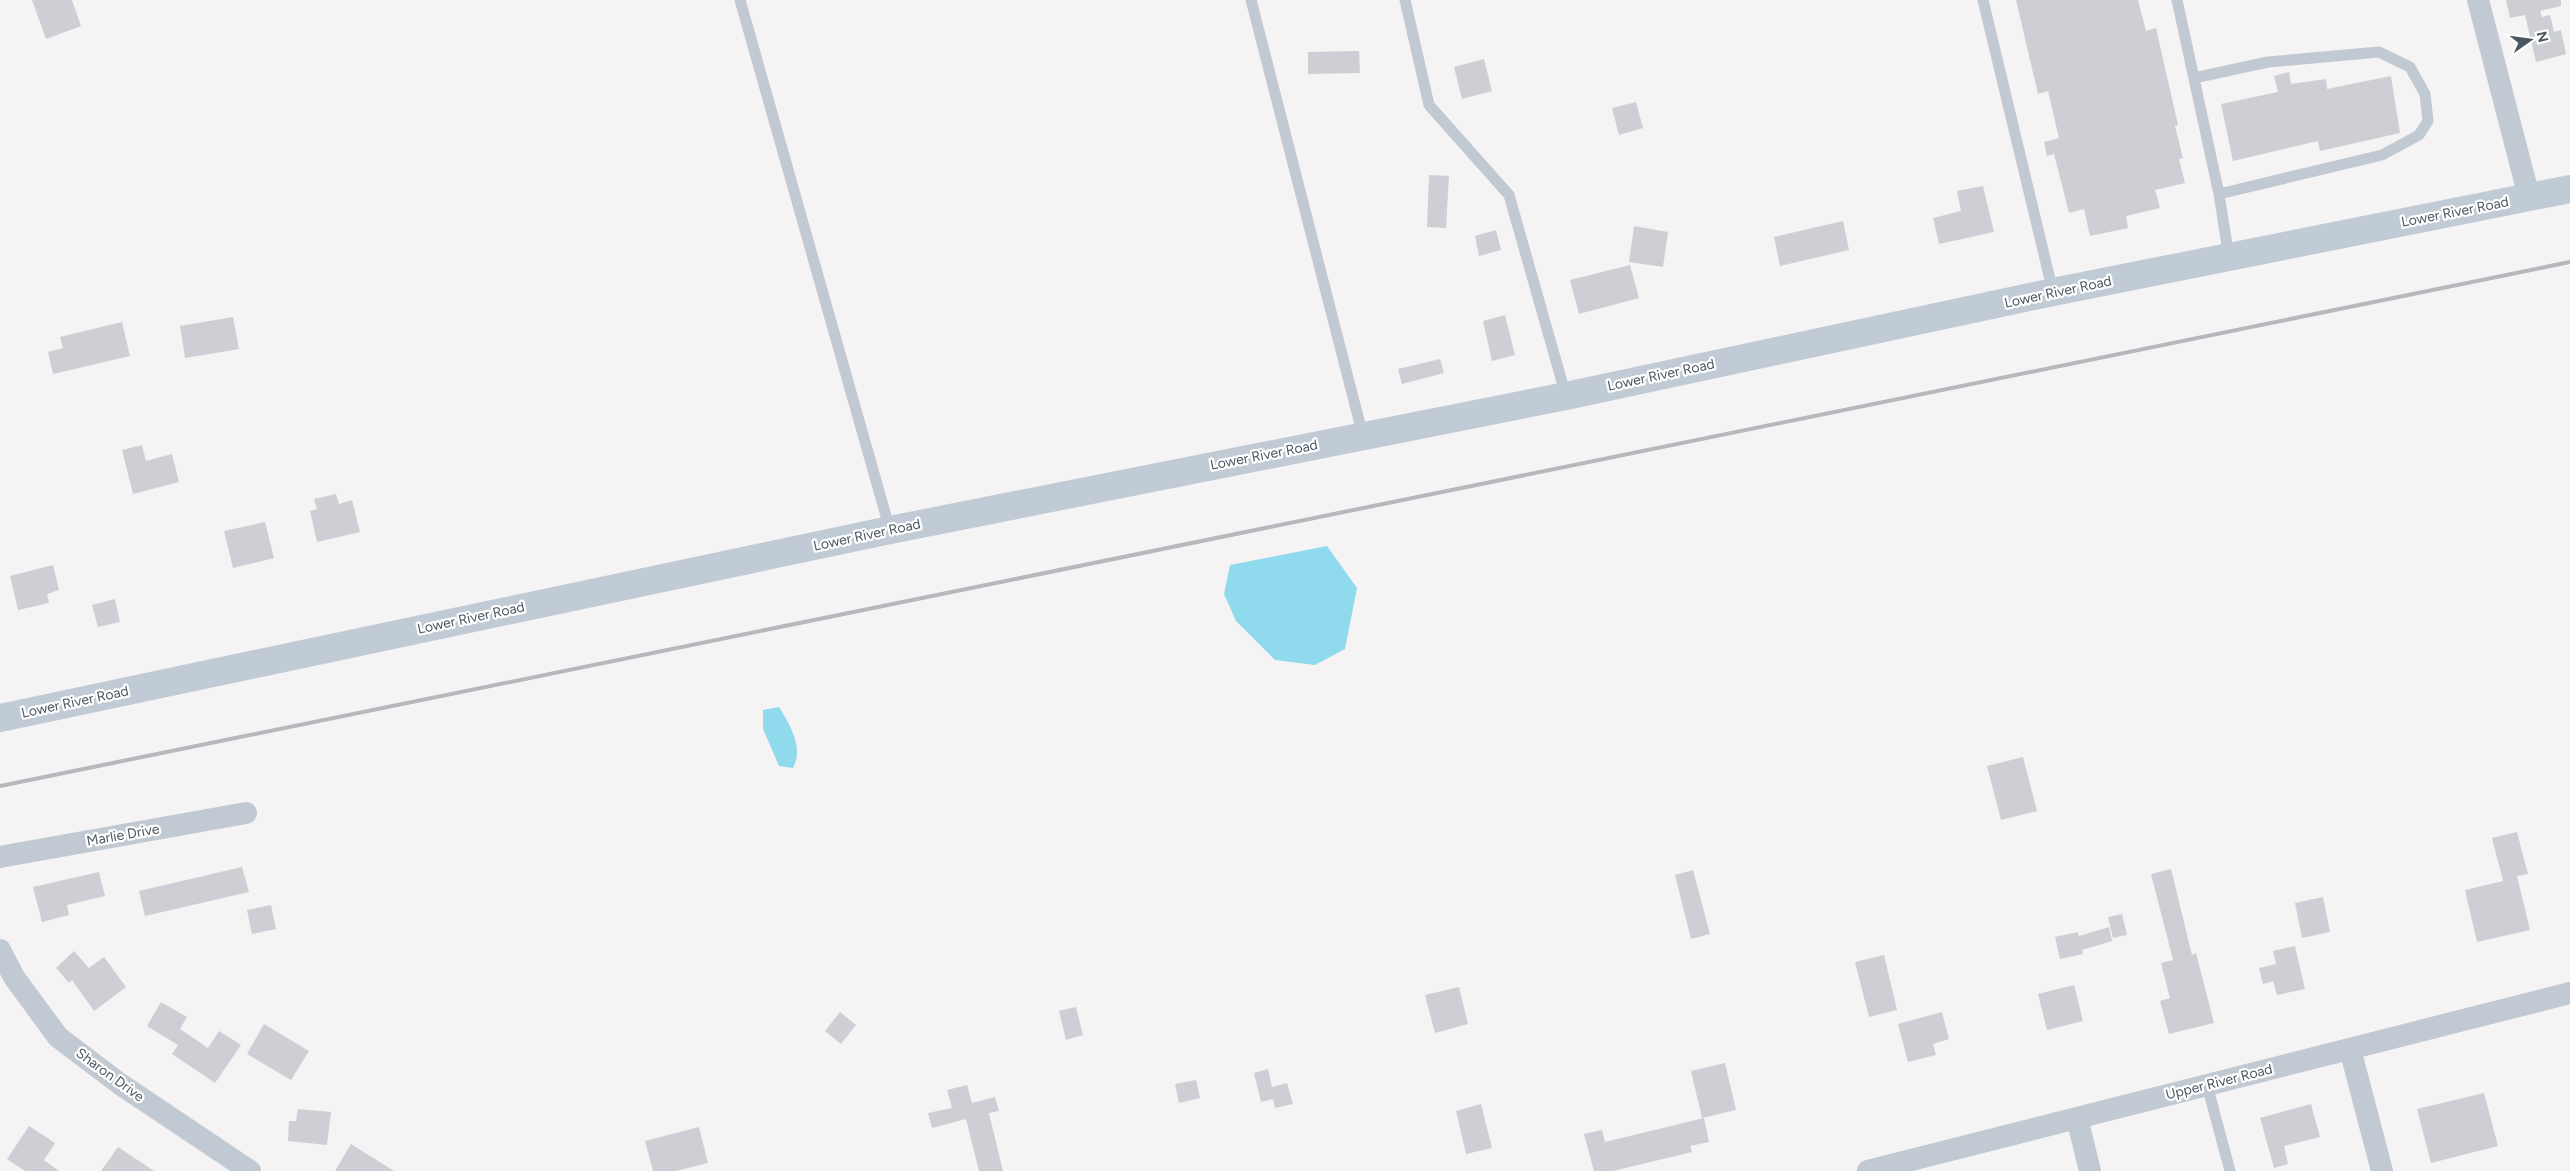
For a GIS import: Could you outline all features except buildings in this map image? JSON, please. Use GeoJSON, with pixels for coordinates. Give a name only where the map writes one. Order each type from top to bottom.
{"type":"FeatureCollection","features":[{"type":"Feature","properties":{"kind":"street"},"geometry":{"type":"LineString","coordinates":[[2478,0],[2530,197]]}},
{"type":"Feature","properties":{"kind":"street","name":"Lower River Road"},"geometry":{"type":"LineString","coordinates":[[0,718],[890,530],[1566,396],[2053,292],[2570,189]]}},
{"type":"Feature","properties":{"kind":"street","name":"Marlie Drive"},"geometry":{"type":"LineString","coordinates":[[0,858],[246,813]]}},
{"type":"Feature","properties":{"kind":"street","name":"Sharon Drive"},"geometry":{"type":"LineString","coordinates":[[0,950],[14,978],[58,1037],[120,1084],[250,1171]]}},
{"type":"Feature","properties":{"kind":"street","name":"Upper River Road"},"geometry":{"type":"LineString","coordinates":[[1868,1171],[2570,993]]}},
{"type":"Feature","properties":{"kind":"street"},"geometry":{"type":"LineString","coordinates":[[2350,1049],[2382,1171]]}},
{"type":"Feature","properties":{"kind":"street"},"geometry":{"type":"LineString","coordinates":[[2077,1118],[2090,1171]]}},
{"type":"Feature","properties":{"kind":"lane"},"geometry":{"type":"LineString","coordinates":[[740,0],[890,530]]}},
{"type":"Feature","properties":{"kind":"lane"},"geometry":{"type":"LineString","coordinates":[[1251,0],[1362,436]]}},
{"type":"Feature","properties":{"kind":"lane"},"geometry":{"type":"LineString","coordinates":[[1405,0],[1429,105],[1509,194],[1566,396]]}},
{"type":"Feature","properties":{"kind":"lane"},"geometry":{"type":"LineString","coordinates":[[1983,0],[2053,292]]}},
{"type":"Feature","properties":{"kind":"lane"},"geometry":{"type":"LineString","coordinates":[[2177,0],[2219,194],[2229,258]]}},
{"type":"Feature","properties":{"kind":"lane"},"geometry":{"type":"LineString","coordinates":[[2194,78],[2268,62],[2379,52],[2410,66],[2425,94],[2428,121],[2419,135],[2382,155],[2219,194]]}},
{"type":"Feature","properties":{"kind":"lane"},"geometry":{"type":"LineString","coordinates":[[2207,1086],[2230,1171]]}},
{"type":"Feature","properties":{"kind":"water"},"geometry":{"type":"Polygon","coordinates":[[[1327,546],[1357,588],[1345,649],[1315,665],[1275,660],[1236,621],[1224,594],[1230,565],[1327,546]]]}},
{"type":"Feature","properties":{"kind":"water"},"geometry":{"type":"Polygon","coordinates":[[[779,707],[791,729],[796,744],[796,760],[793,768],[779,766],[763,729],[763,710],[779,707]]]}},
{"type":"Feature","properties":{"kind":"railway"},"geometry":{"type":"LineString","coordinates":[[0,786],[2570,262]]}}]}
